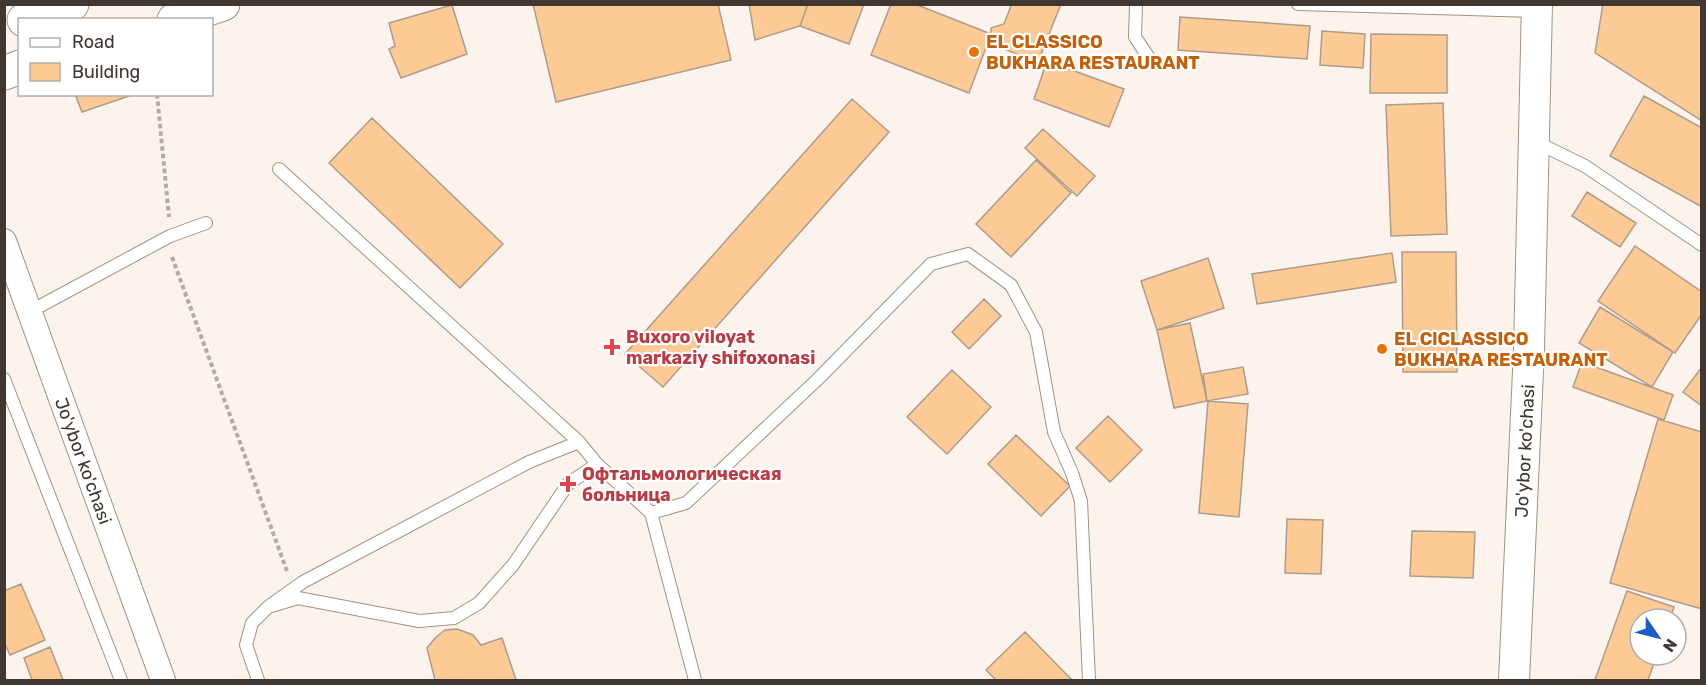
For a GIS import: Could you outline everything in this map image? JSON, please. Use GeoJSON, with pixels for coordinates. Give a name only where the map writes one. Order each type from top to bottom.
{"type":"FeatureCollection","features":[{"type":"Feature","properties":{"kind":"main road"},"geometry":{"type":"LineString","coordinates":[[30,18],[72,4]]}},
{"type":"Feature","properties":{"kind":"main road"},"geometry":{"type":"LineString","coordinates":[[180,18],[223,4]]}},
{"type":"Feature","properties":{"kind":"street","name":"Jo'ybor ko'chasi"},"geometry":{"type":"LineString","coordinates":[[1514,681],[1529,360],[1536,142],[1537,8]]}},
{"type":"Feature","properties":{"kind":"street","name":"Jo'ybor ko'chasi"},"geometry":{"type":"LineString","coordinates":[[4,241],[163,681]]}},
{"type":"Feature","properties":{"kind":"lane"},"geometry":{"type":"LineString","coordinates":[[1136,4],[1136,37],[1153,64]]}},
{"type":"Feature","properties":{"kind":"lane"},"geometry":{"type":"LineString","coordinates":[[1298,4],[1537,8]]}},
{"type":"Feature","properties":{"kind":"lane"},"geometry":{"type":"LineString","coordinates":[[1536,142],[1585,166],[1701,245]]}},
{"type":"Feature","properties":{"kind":"lane"},"geometry":{"type":"LineString","coordinates":[[279,169],[579,442],[597,464],[651,513],[695,681]]}},
{"type":"Feature","properties":{"kind":"lane"},"geometry":{"type":"LineString","coordinates":[[29,312],[171,236],[206,223]]}},
{"type":"Feature","properties":{"kind":"lane"},"geometry":{"type":"LineString","coordinates":[[651,513],[686,503],[818,379],[931,264],[968,254],[1011,285],[1036,332],[1054,432],[1081,501],[1089,681]]}},
{"type":"Feature","properties":{"kind":"lane"},"geometry":{"type":"LineString","coordinates":[[4,379],[122,681]]}},
{"type":"Feature","properties":{"kind":"lane"},"geometry":{"type":"LineString","coordinates":[[258,681],[246,645],[252,623],[268,607],[293,589],[529,462],[579,442]]}},
{"type":"Feature","properties":{"kind":"lane"},"geometry":{"type":"LineString","coordinates":[[268,607],[298,598],[419,621],[454,618],[479,603],[513,565],[568,484],[597,464]]}},
{"type":"Feature","properties":{"kind":"path"},"geometry":{"type":"LineString","coordinates":[[158,96],[172,258],[293,589]]}},
{"type":"Feature","properties":{"kind":"building"},"geometry":{"type":"Polygon","coordinates":[[[533,4],[718,4],[731,60],[556,102],[533,4]]]}},
{"type":"Feature","properties":{"kind":"building"},"geometry":{"type":"Polygon","coordinates":[[[749,4],[808,4],[800,26],[755,40],[749,4]]]}},
{"type":"Feature","properties":{"kind":"building"},"geometry":{"type":"Polygon","coordinates":[[[808,4],[864,4],[849,44],[800,26],[808,4]]]}},
{"type":"Feature","properties":{"kind":"building"},"geometry":{"type":"Polygon","coordinates":[[[891,4],[915,4],[991,34],[969,93],[871,55],[891,4]]]}},
{"type":"Feature","properties":{"kind":"building"},"geometry":{"type":"Polygon","coordinates":[[[1008,4],[1061,4],[1038,62],[993,45],[997,38],[991,34],[991,28],[1004,24],[1011,6],[1008,4]]]}},
{"type":"Feature","properties":{"kind":"building"},"geometry":{"type":"Polygon","coordinates":[[[1603,4],[1702,4],[1702,121],[1595,53],[1603,4]]]}},
{"type":"Feature","properties":{"kind":"building"},"geometry":{"type":"Polygon","coordinates":[[[452,5],[467,54],[401,78],[389,49],[395,46],[389,23],[452,5]]]}},
{"type":"Feature","properties":{"kind":"building"},"geometry":{"type":"Polygon","coordinates":[[[1180,17],[1310,26],[1307,59],[1178,50],[1180,17]]]}},
{"type":"Feature","properties":{"kind":"building"},"geometry":{"type":"Polygon","coordinates":[[[1322,31],[1365,34],[1363,68],[1320,65],[1322,31]]]}},
{"type":"Feature","properties":{"kind":"building"},"geometry":{"type":"Polygon","coordinates":[[[1371,34],[1447,35],[1447,93],[1370,93],[1371,34]]]}},
{"type":"Feature","properties":{"kind":"building"},"geometry":{"type":"Polygon","coordinates":[[[1047,61],[1124,89],[1109,127],[1034,99],[1047,61]]]}},
{"type":"Feature","properties":{"kind":"building"},"geometry":{"type":"Polygon","coordinates":[[[76,96],[129,96],[82,112],[76,96]]]}},
{"type":"Feature","properties":{"kind":"building"},"geometry":{"type":"Polygon","coordinates":[[[1644,96],[1702,128],[1702,207],[1610,156],[1644,96]]]}},
{"type":"Feature","properties":{"kind":"building"},"geometry":{"type":"Polygon","coordinates":[[[852,99],[889,132],[663,387],[625,354],[852,99]]]}},
{"type":"Feature","properties":{"kind":"building"},"geometry":{"type":"Polygon","coordinates":[[[1443,103],[1447,234],[1391,236],[1386,105],[1443,103]]]}},
{"type":"Feature","properties":{"kind":"building"},"geometry":{"type":"Polygon","coordinates":[[[372,118],[503,244],[460,288],[329,163],[372,118]]]}},
{"type":"Feature","properties":{"kind":"building"},"geometry":{"type":"Polygon","coordinates":[[[1043,129],[1095,176],[1077,196],[1025,148],[1043,129]]]}},
{"type":"Feature","properties":{"kind":"building"},"geometry":{"type":"Polygon","coordinates":[[[1036,160],[1071,193],[1011,257],[976,224],[1036,160]]]}},
{"type":"Feature","properties":{"kind":"building"},"geometry":{"type":"Polygon","coordinates":[[[1587,192],[1636,223],[1620,247],[1572,216],[1587,192]]]}},
{"type":"Feature","properties":{"kind":"building"},"geometry":{"type":"Polygon","coordinates":[[[1635,246],[1702,292],[1702,314],[1675,353],[1598,301],[1635,246]]]}},
{"type":"Feature","properties":{"kind":"building"},"geometry":{"type":"Polygon","coordinates":[[[1402,252],[1456,252],[1457,372],[1403,372],[1402,252]]]}},
{"type":"Feature","properties":{"kind":"building"},"geometry":{"type":"Polygon","coordinates":[[[1392,253],[1396,282],[1257,304],[1252,274],[1392,253]]]}},
{"type":"Feature","properties":{"kind":"building"},"geometry":{"type":"Polygon","coordinates":[[[1208,258],[1224,308],[1157,330],[1141,281],[1208,258]]]}},
{"type":"Feature","properties":{"kind":"building"},"geometry":{"type":"Polygon","coordinates":[[[984,299],[1001,316],[969,349],[952,332],[984,299]]]}},
{"type":"Feature","properties":{"kind":"building"},"geometry":{"type":"Polygon","coordinates":[[[1600,307],[1673,352],[1652,387],[1579,343],[1600,307]]]}},
{"type":"Feature","properties":{"kind":"building"},"geometry":{"type":"Polygon","coordinates":[[[1190,323],[1207,401],[1174,408],[1157,330],[1190,323]]]}},
{"type":"Feature","properties":{"kind":"building"},"geometry":{"type":"Polygon","coordinates":[[[1582,362],[1673,395],[1664,420],[1573,387],[1582,362]]]}},
{"type":"Feature","properties":{"kind":"building"},"geometry":{"type":"Polygon","coordinates":[[[1243,367],[1248,394],[1207,401],[1203,374],[1243,367]]]}},
{"type":"Feature","properties":{"kind":"building"},"geometry":{"type":"Polygon","coordinates":[[[1702,367],[1702,406],[1683,392],[1702,367]]]}},
{"type":"Feature","properties":{"kind":"building"},"geometry":{"type":"Polygon","coordinates":[[[952,370],[991,407],[947,454],[907,417],[952,370]]]}},
{"type":"Feature","properties":{"kind":"building"},"geometry":{"type":"Polygon","coordinates":[[[1208,401],[1248,404],[1239,517],[1199,513],[1208,401]]]}},
{"type":"Feature","properties":{"kind":"building"},"geometry":{"type":"Polygon","coordinates":[[[1108,416],[1142,450],[1110,482],[1076,448],[1108,416]]]}},
{"type":"Feature","properties":{"kind":"building"},"geometry":{"type":"Polygon","coordinates":[[[1658,419],[1702,432],[1702,609],[1610,583],[1658,419]]]}},
{"type":"Feature","properties":{"kind":"building"},"geometry":{"type":"Polygon","coordinates":[[[1016,435],[1070,486],[1041,516],[988,464],[1016,435]]]}},
{"type":"Feature","properties":{"kind":"building"},"geometry":{"type":"Polygon","coordinates":[[[1287,519],[1323,520],[1321,574],[1285,573],[1287,519]]]}},
{"type":"Feature","properties":{"kind":"building"},"geometry":{"type":"Polygon","coordinates":[[[1412,531],[1475,532],[1473,578],[1410,576],[1412,531]]]}},
{"type":"Feature","properties":{"kind":"building"},"geometry":{"type":"Polygon","coordinates":[[[21,584],[45,640],[10,655],[4,642],[4,591],[21,584]]]}},
{"type":"Feature","properties":{"kind":"building"},"geometry":{"type":"Polygon","coordinates":[[[1627,591],[1674,607],[1628,607],[1628,667],[1653,667],[1648,680],[1595,680],[1627,591]]]}},
{"type":"Feature","properties":{"kind":"building"},"geometry":{"type":"Polygon","coordinates":[[[457,629],[473,635],[481,645],[502,638],[516,680],[435,680],[427,648],[445,630],[457,629]]]}},
{"type":"Feature","properties":{"kind":"building"},"geometry":{"type":"Polygon","coordinates":[[[1025,632],[1072,680],[996,680],[986,670],[1025,632]]]}},
{"type":"Feature","properties":{"kind":"building"},"geometry":{"type":"Polygon","coordinates":[[[50,647],[63,680],[32,680],[24,658],[50,647]]]}},
{"type":"Feature","properties":{"kind":"place","name":"EL CLASSICO BUKHARA RESTAURANT"},"geometry":{"type":"Point","coordinates":[974,52]}},
{"type":"Feature","properties":{"kind":"place","name":"Buxoro viloyat markaziy shifoxonasi"},"geometry":{"type":"Point","coordinates":[612,347]}},
{"type":"Feature","properties":{"kind":"place","name":"EL ClCLASSICO BUKHARA RESTAURANT"},"geometry":{"type":"Point","coordinates":[1382,349]}},
{"type":"Feature","properties":{"kind":"place","name":"Офтальмологическая больница"},"geometry":{"type":"Point","coordinates":[568,484]}}]}
